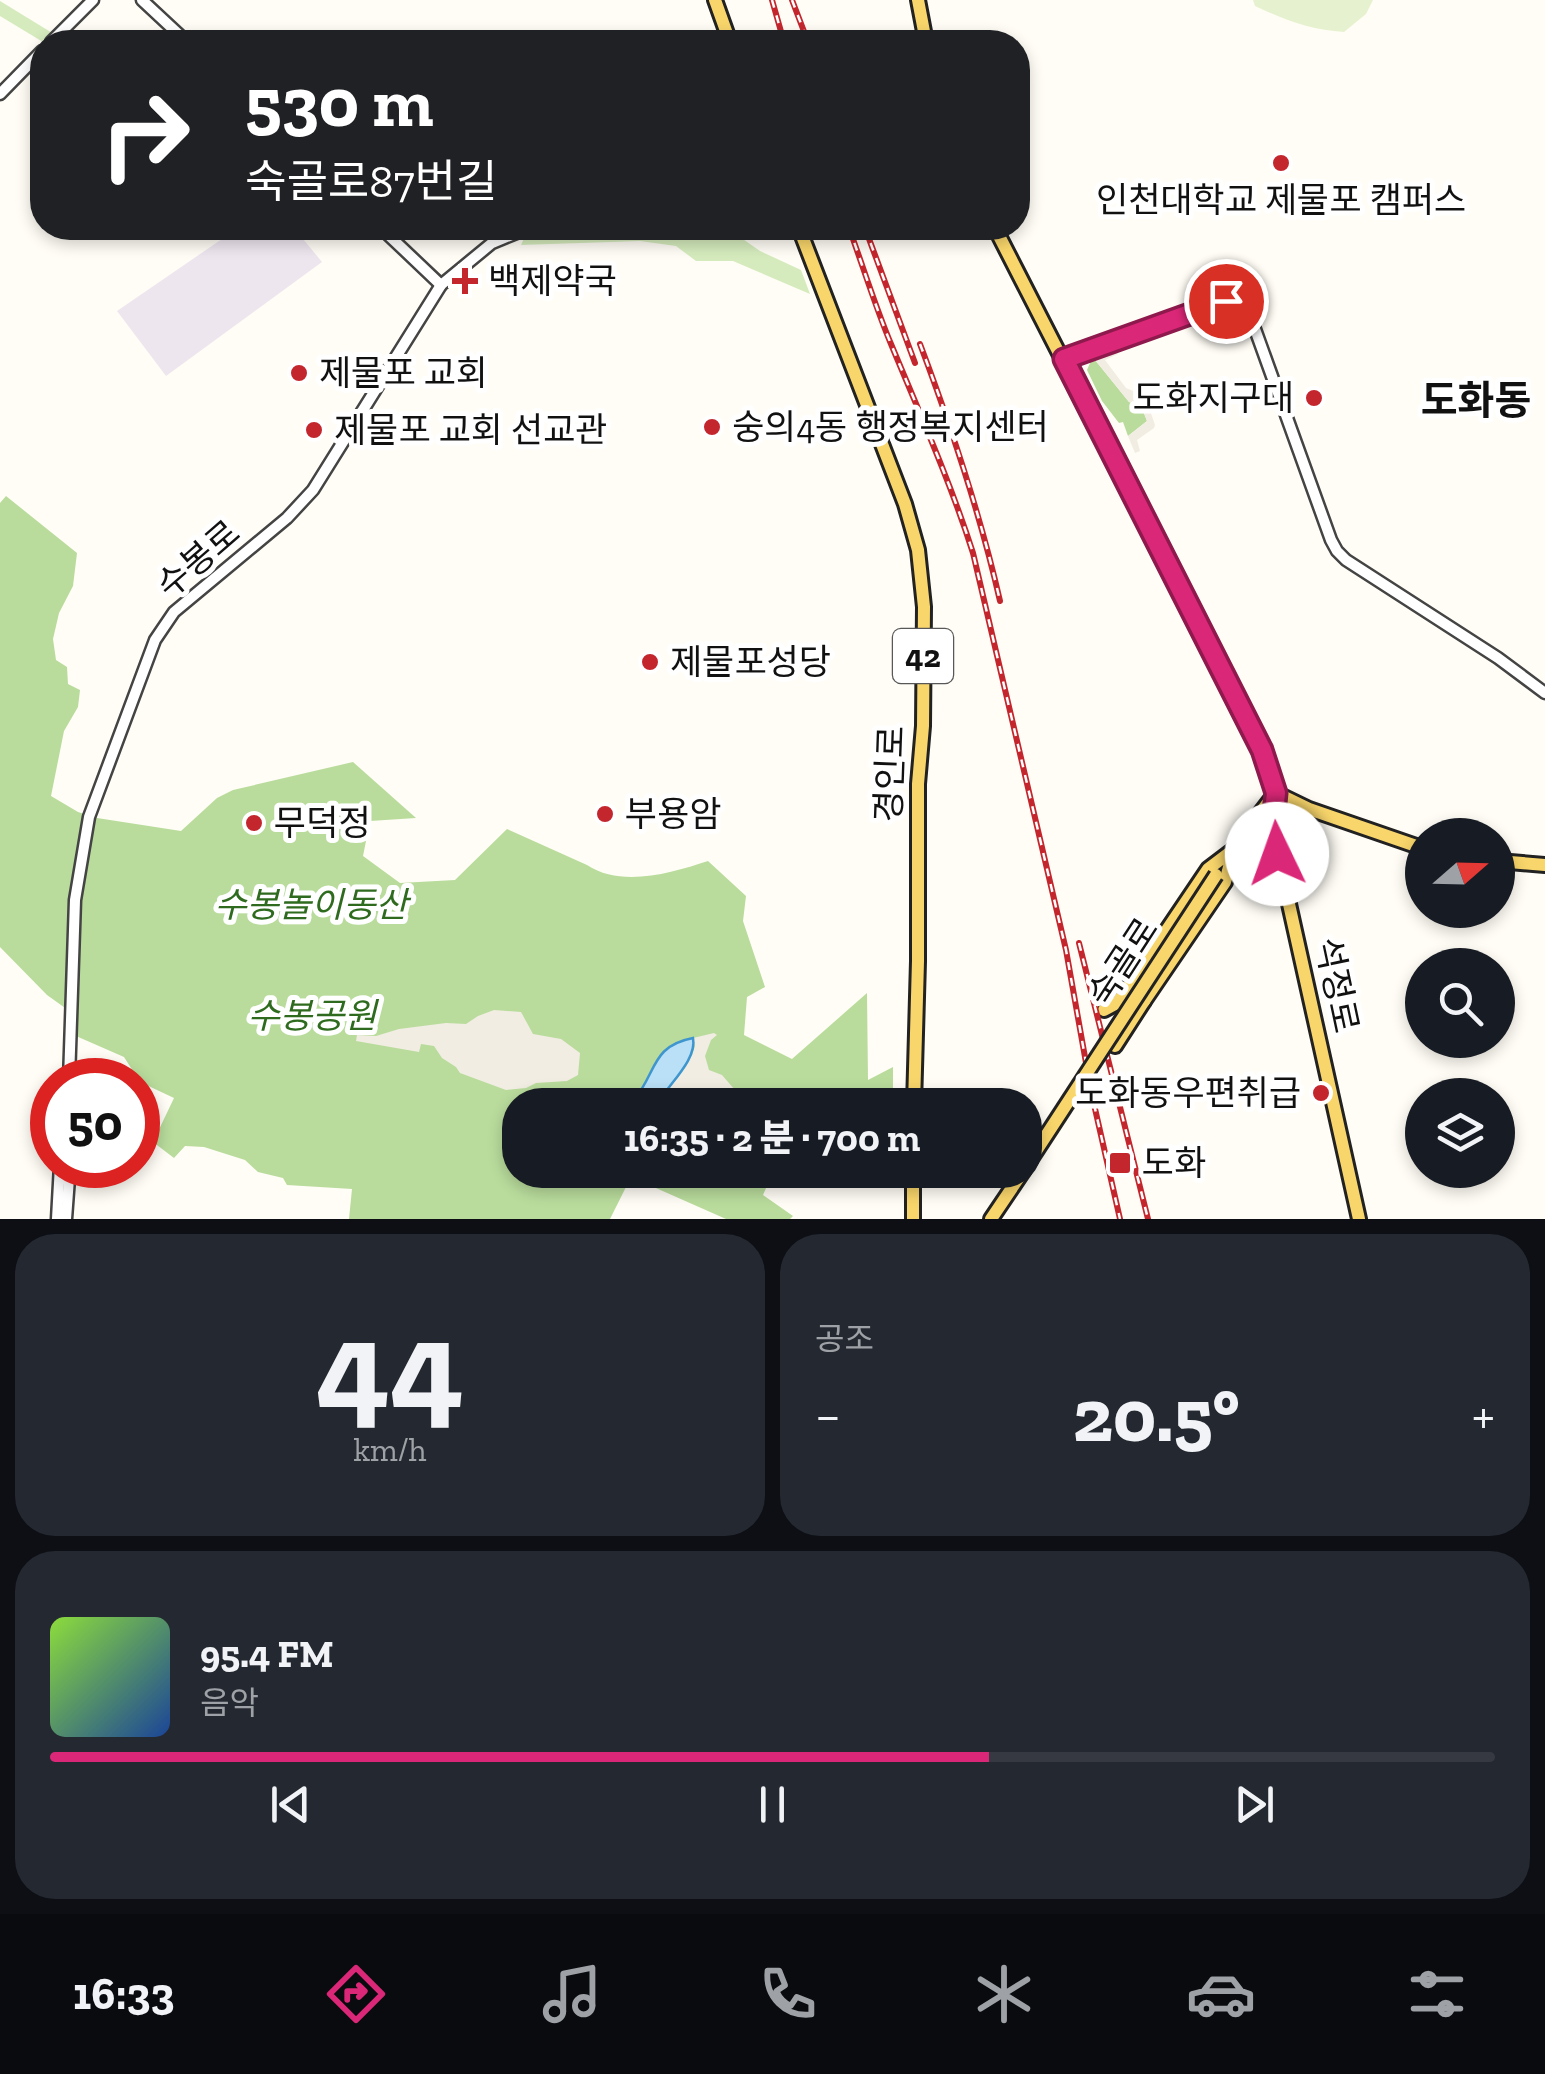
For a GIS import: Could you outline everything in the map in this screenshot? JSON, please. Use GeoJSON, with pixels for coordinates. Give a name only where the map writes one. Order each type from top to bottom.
{"type":"FeatureCollection","features":[{"type":"Feature","properties":{"kind":"main road"},"geometry":{"type":"LineString","coordinates":[[715,0],[726,30]]}},
{"type":"Feature","properties":{"kind":"main road"},"geometry":{"type":"LineString","coordinates":[[918,0],[924,30]]}},
{"type":"Feature","properties":{"kind":"main road","name":"경인로"},"geometry":{"type":"LineString","coordinates":[[804,240],[905,504],[918,550],[924,608],[914,1088]]}},
{"type":"Feature","properties":{"kind":"main road","name":"석정로"},"geometry":{"type":"LineString","coordinates":[[1001,240],[1262,750],[1276,793],[1272,832],[1360,1219]]}},
{"type":"Feature","properties":{"kind":"main road"},"geometry":{"type":"LineString","coordinates":[[1276,793],[1405,842]]}},
{"type":"Feature","properties":{"kind":"main road","name":"숙골로"},"geometry":{"type":"LineString","coordinates":[[1042,1142],[1216,874],[1276,793]]}},
{"type":"Feature","properties":{"kind":"main road"},"geometry":{"type":"LineString","coordinates":[[1104,1010],[1117,1003],[1208,869],[1245,840],[1268,844],[1277,854]]}},
{"type":"Feature","properties":{"kind":"main road"},"geometry":{"type":"LineString","coordinates":[[1115,1046],[1224,882],[1234,848]]}},
{"type":"Feature","properties":{"kind":"main road"},"geometry":{"type":"LineString","coordinates":[[1515,862],[1545,865]]}},
{"type":"Feature","properties":{"kind":"main road"},"geometry":{"type":"LineString","coordinates":[[1127,989],[1144,1001]]}},
{"type":"Feature","properties":{"kind":"main road"},"geometry":{"type":"LineString","coordinates":[[913,1188],[913,1219]]}},
{"type":"Feature","properties":{"kind":"main road","name":"숙골로"},"geometry":{"type":"LineString","coordinates":[[991,1219],[1012,1188]]}},
{"type":"Feature","properties":{"kind":"street"},"geometry":{"type":"LineString","coordinates":[[63,30],[93,0]]}},
{"type":"Feature","properties":{"kind":"street"},"geometry":{"type":"LineString","coordinates":[[142,0],[174,30]]}},
{"type":"Feature","properties":{"kind":"street"},"geometry":{"type":"LineString","coordinates":[[0,94],[30,63]]}},
{"type":"Feature","properties":{"kind":"street"},"geometry":{"type":"LineString","coordinates":[[394,240],[441,285]]}},
{"type":"Feature","properties":{"kind":"street","name":"수봉로"},"geometry":{"type":"LineString","coordinates":[[70,1058],[74,900],[89,817],[154,640],[174,612],[287,518],[314,490],[441,285],[499,240]]}},
{"type":"Feature","properties":{"kind":"street"},"geometry":{"type":"LineString","coordinates":[[1064,359],[1242,293],[1334,546],[1346,560],[1545,693]]}},
{"type":"Feature","properties":{"kind":"street"},"geometry":{"type":"LineString","coordinates":[[57,1219],[59,1188]]}},
{"type":"Feature","properties":{"kind":"street"},"geometry":{"type":"LineString","coordinates":[[66,1219],[68,1188]]}},
{"type":"Feature","properties":{"kind":"shaded area"},"geometry":{"type":"Polygon","coordinates":[[[221,240],[304,240],[322,262],[166,376],[117,311],[221,240]]]}},
{"type":"Feature","properties":{"kind":"shaded area"},"geometry":{"type":"Polygon","coordinates":[[[1117,352],[1105,360],[1126,388],[1145,396],[1155,425],[1137,440],[1140,451],[1135,453],[1128,436],[1147,421],[1142,407],[1129,402],[1095,360],[1117,352]]]}},
{"type":"Feature","properties":{"kind":"shaded area"},"geometry":{"type":"Polygon","coordinates":[[[494,1010],[521,1012],[533,1034],[561,1039],[580,1053],[578,1075],[567,1081],[502,1089],[460,1073],[434,1046],[421,1044],[419,1052],[356,1041],[357,1035],[376,1036],[446,1023],[466,1024],[494,1010]]]}},
{"type":"Feature","properties":{"kind":"shaded area"},"geometry":{"type":"Polygon","coordinates":[[[717,1035],[705,1056],[709,1070],[722,1075],[733,1088],[669,1088],[692,1055],[693,1038],[717,1035]]]}},
{"type":"Feature","properties":{"kind":"green space"},"geometry":{"type":"Polygon","coordinates":[[[1253,0],[1373,0],[1366,14],[1344,32],[1288,20],[1255,6],[1253,0]]]}},
{"type":"Feature","properties":{"kind":"green space"},"geometry":{"type":"Polygon","coordinates":[[[0,1],[47,30],[30,30],[30,34],[0,16],[0,1]]]}},
{"type":"Feature","properties":{"kind":"green space"},"geometry":{"type":"Polygon","coordinates":[[[523,240],[744,240],[801,270],[810,294],[733,261],[696,261],[676,246],[640,241],[521,245],[523,240]]]}},
{"type":"Feature","properties":{"kind":"green space"},"geometry":{"type":"Polygon","coordinates":[[[1095,360],[1129,402],[1141,406],[1147,421],[1128,436],[1123,422],[1119,423],[1102,401],[1087,370],[1095,360]]]}},
{"type":"Feature","properties":{"kind":"green space","name":"수봉공원"},"geometry":{"type":"Polygon","coordinates":[[[6,496],[77,553],[73,586],[59,613],[53,639],[56,660],[67,667],[68,684],[80,690],[78,707],[64,731],[51,796],[97,818],[181,831],[217,798],[233,790],[353,762],[416,818],[370,821],[363,856],[400,883],[455,880],[507,829],[615,876],[663,874],[708,861],[746,896],[743,921],[765,987],[747,997],[744,1035],[792,1059],[867,993],[868,1080],[893,1067],[893,1088],[502,1088],[502,1188],[626,1188],[610,1219],[349,1219],[352,1189],[287,1185],[283,1178],[258,1172],[245,1160],[204,1147],[185,1146],[174,1158],[160,1147],[160,1127],[174,1098],[160,1091],[160,1058],[125,1058],[76,1036],[75,1015],[47,995],[0,947],[0,503],[6,496]]]}},
{"type":"Feature","properties":{"kind":"green space","name":"수봉공원"},"geometry":{"type":"Polygon","coordinates":[[[656,1188],[766,1188],[763,1195],[793,1216],[726,1219],[656,1188]]]}},
{"type":"Feature","properties":{"kind":"water"},"geometry":{"type":"Polygon","coordinates":[[[693,1038],[688,1061],[668,1088],[642,1088],[662,1054],[693,1038]]]}},
{"type":"Feature","properties":{"kind":"railway"},"geometry":{"type":"LineString","coordinates":[[772,0],[781,30]]}},
{"type":"Feature","properties":{"kind":"railway"},"geometry":{"type":"LineString","coordinates":[[792,0],[803,30]]}},
{"type":"Feature","properties":{"kind":"railway"},"geometry":{"type":"LineString","coordinates":[[853,240],[973,553],[1066,950],[1091,1091],[1120,1219]]}},
{"type":"Feature","properties":{"kind":"railway"},"geometry":{"type":"LineString","coordinates":[[869,240],[915,363]]}},
{"type":"Feature","properties":{"kind":"railway"},"geometry":{"type":"LineString","coordinates":[[920,344],[964,471],[1000,601]]}},
{"type":"Feature","properties":{"kind":"railway"},"geometry":{"type":"LineString","coordinates":[[1079,943],[1148,1219]]}},
{"type":"Feature","properties":{"kind":"place","name":"인천대학교 제물포 캠퍼스"},"geometry":{"type":"Point","coordinates":[1281,163]}},
{"type":"Feature","properties":{"kind":"place","name":"백제약국"},"geometry":{"type":"Point","coordinates":[465,281]}},
{"type":"Feature","properties":{"kind":"place","name":"제물포 교회"},"geometry":{"type":"Point","coordinates":[299,373]}},
{"type":"Feature","properties":{"kind":"place","name":"도화지구대"},"geometry":{"type":"Point","coordinates":[1314,398]}},
{"type":"Feature","properties":{"kind":"place","name":"숭의4동 행정복지센터"},"geometry":{"type":"Point","coordinates":[712,427]}},
{"type":"Feature","properties":{"kind":"place","name":"제물포 교회 선교관"},"geometry":{"type":"Point","coordinates":[314,430]}},
{"type":"Feature","properties":{"kind":"place","name":"제물포성당"},"geometry":{"type":"Point","coordinates":[650,662]}},
{"type":"Feature","properties":{"kind":"place","name":"부용암"},"geometry":{"type":"Point","coordinates":[605,814]}},
{"type":"Feature","properties":{"kind":"place","name":"무덕정"},"geometry":{"type":"Point","coordinates":[254,823]}},
{"type":"Feature","properties":{"kind":"place","name":"도화동우편취급"},"geometry":{"type":"Point","coordinates":[1321,1093]}},
{"type":"Feature","properties":{"kind":"place","name":"도화"},"geometry":{"type":"Point","coordinates":[1120,1163]}},
{"type":"Feature","properties":{"kind":"district","name":"도화동"},"geometry":{"type":"Point","coordinates":[1476,400]}},
{"type":"Feature","properties":{"kind":"route"},"geometry":{"type":"LineString","coordinates":[[1226,301],[1064,359],[1262,750],[1276,793],[1272,832],[1277,854]]}},
{"type":"Feature","properties":{"kind":"park label","name":"수봉놀이동산"},"geometry":{"type":"Point","coordinates":[311,905]}}]}
